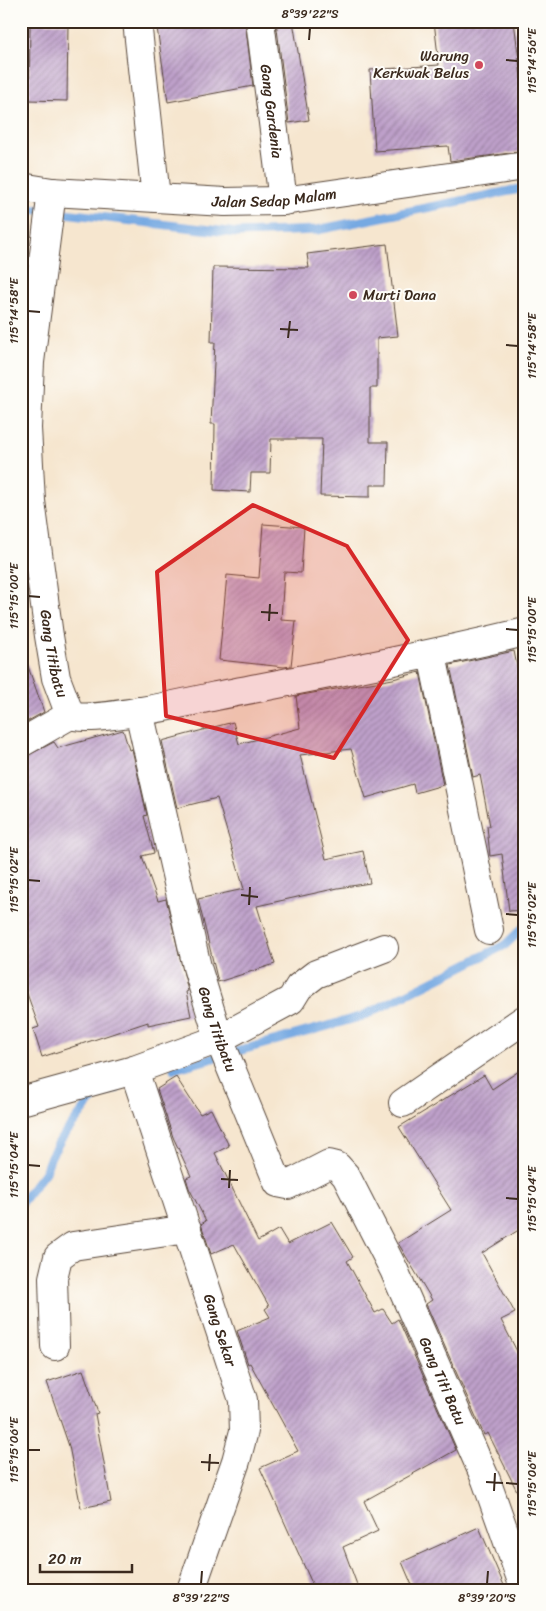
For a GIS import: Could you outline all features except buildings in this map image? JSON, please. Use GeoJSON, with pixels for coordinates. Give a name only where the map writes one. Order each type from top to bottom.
{"type":"FeatureCollection","features":[{"type":"Feature","properties":{"kind":"street"},"geometry":{"type":"LineString","coordinates":[[137,21],[156,198]]}},
{"type":"Feature","properties":{"kind":"street","name":"Gang Gardenia"},"geometry":{"type":"LineString","coordinates":[[260,21],[283,201]]}},
{"type":"Feature","properties":{"kind":"street","name":"Jalan Sedap Malam"},"geometry":{"type":"LineString","coordinates":[[21,187],[50,207],[156,198],[225,202],[283,201],[525,166]]}},
{"type":"Feature","properties":{"kind":"street","name":"Gang Titibatu"},"geometry":{"type":"LineString","coordinates":[[50,207],[30,362],[27,437],[30,501],[49,636],[56,678],[70,715],[78,718],[139,711],[432,655],[525,632]]}},
{"type":"Feature","properties":{"kind":"street"},"geometry":{"type":"LineString","coordinates":[[432,655],[489,930]]}},
{"type":"Feature","properties":{"kind":"street","name":"Gang Titibatu"},"geometry":{"type":"LineString","coordinates":[[139,711],[171,850],[180,900],[197,967],[225,1050],[252,1122],[278,1183],[288,1185],[329,1164],[337,1166],[346,1176]]}},
{"type":"Feature","properties":{"kind":"street"},"geometry":{"type":"LineString","coordinates":[[21,743],[70,715]]}},
{"type":"Feature","properties":{"kind":"street"},"geometry":{"type":"LineString","coordinates":[[21,1101],[137,1078],[225,1050],[291,1000],[299,987],[316,974],[384,948]]}},
{"type":"Feature","properties":{"kind":"street"},"geometry":{"type":"LineString","coordinates":[[403,1103],[525,1019]]}},
{"type":"Feature","properties":{"kind":"street","name":"Gang Sekar"},"geometry":{"type":"LineString","coordinates":[[137,1078],[243,1400],[244,1430],[236,1461],[191,1590]]}},
{"type":"Feature","properties":{"kind":"street","name":"Gang Titi Batu"},"geometry":{"type":"LineString","coordinates":[[346,1176],[394,1270],[486,1480],[524,1590]]}},
{"type":"Feature","properties":{"kind":"street"},"geometry":{"type":"LineString","coordinates":[[55,1346],[54,1278],[58,1257],[73,1246],[187,1229]]}},
{"type":"Feature","properties":{"kind":"highlighted area"},"geometry":{"type":"Polygon","coordinates":[[[253,505],[347,546],[408,640],[334,758],[166,716],[157,572],[253,505]]]}},
{"type":"Feature","properties":{"kind":"waterway"},"geometry":{"type":"LineString","coordinates":[[21,208],[237,233],[317,230],[525,188]]}},
{"type":"Feature","properties":{"kind":"waterway"},"geometry":{"type":"LineString","coordinates":[[174,1069],[363,1016],[505,945],[525,926]]}},
{"type":"Feature","properties":{"kind":"waterway"},"geometry":{"type":"LineString","coordinates":[[21,1203],[45,1172],[51,1156],[61,1139],[95,1096],[117,1088]]}},
{"type":"Feature","properties":{"kind":"place","name":"Warung Kerkwak Belus"},"geometry":{"type":"Point","coordinates":[479,65]}},
{"type":"Feature","properties":{"kind":"place","name":"Murti Dana"},"geometry":{"type":"Point","coordinates":[353,295]}}]}
